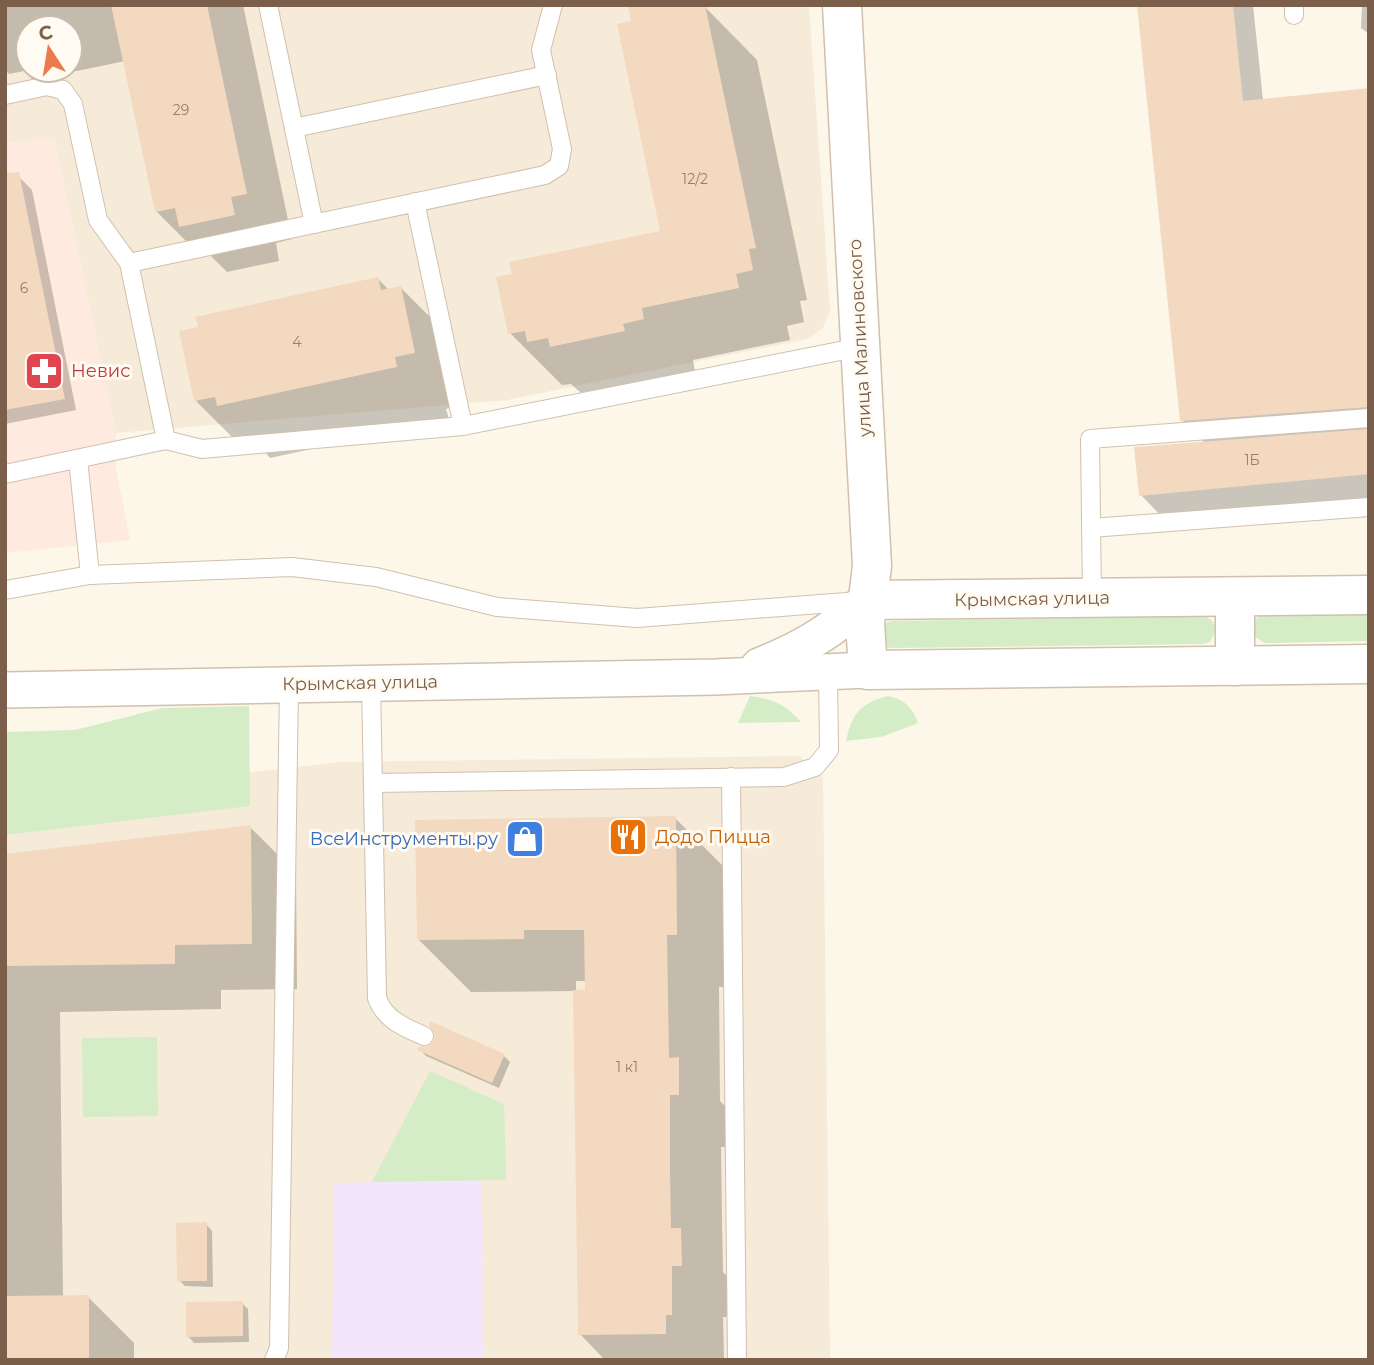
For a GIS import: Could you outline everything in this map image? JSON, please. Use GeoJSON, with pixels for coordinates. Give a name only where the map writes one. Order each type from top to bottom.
{"type":"FeatureCollection","features":[{"type":"Feature","properties":{"kind":"street","name":"улица Малиновского"},"geometry":{"type":"LineString","coordinates":[[842,5],[872,566],[865,623],[868,670]]}},
{"type":"Feature","properties":{"kind":"street","name":"Крымская улица"},"geometry":{"type":"LineString","coordinates":[[715,677],[757,667],[797,651],[834,628],[867,600],[1369,595]]}},
{"type":"Feature","properties":{"kind":"street"},"geometry":{"type":"LineString","coordinates":[[1235,597],[1235,666]]}},
{"type":"Feature","properties":{"kind":"street","name":"Крымская улица"},"geometry":{"type":"LineString","coordinates":[[5,690],[715,677],[868,670],[1369,664]]}},
{"type":"Feature","properties":{"kind":"lane"},"geometry":{"type":"LineString","coordinates":[[268,5],[314,224]]}},
{"type":"Feature","properties":{"kind":"lane"},"geometry":{"type":"LineString","coordinates":[[129,262],[545,175],[559,166],[562,149],[541,50],[553,5]]}},
{"type":"Feature","properties":{"kind":"lane"},"geometry":{"type":"LineString","coordinates":[[294,128],[547,75]]}},
{"type":"Feature","properties":{"kind":"lane"},"geometry":{"type":"LineString","coordinates":[[5,95],[47,86],[63,90],[74,104],[98,220],[129,262],[166,440]]}},
{"type":"Feature","properties":{"kind":"lane"},"geometry":{"type":"LineString","coordinates":[[415,202],[463,426]]}},
{"type":"Feature","properties":{"kind":"lane"},"geometry":{"type":"LineString","coordinates":[[5,474],[166,440],[202,449],[463,426],[860,347]]}},
{"type":"Feature","properties":{"kind":"lane"},"geometry":{"type":"LineString","coordinates":[[1092,598],[1090,439],[1369,418]]}},
{"type":"Feature","properties":{"kind":"lane"},"geometry":{"type":"LineString","coordinates":[[78,459],[90,575]]}},
{"type":"Feature","properties":{"kind":"lane"},"geometry":{"type":"LineString","coordinates":[[1091,528],[1369,507]]}},
{"type":"Feature","properties":{"kind":"lane"},"geometry":{"type":"LineString","coordinates":[[5,590],[90,575],[292,567],[376,577],[497,607],[638,618],[867,600]]}},
{"type":"Feature","properties":{"kind":"lane"},"geometry":{"type":"LineString","coordinates":[[373,783],[784,777],[815,767],[829,750],[828,671]]}},
{"type":"Feature","properties":{"kind":"lane"},"geometry":{"type":"LineString","coordinates":[[372,683],[377,998],[381,1010],[397,1024],[424,1036]]}},
{"type":"Feature","properties":{"kind":"lane"},"geometry":{"type":"LineString","coordinates":[[274,1360],[279,1348],[289,685]]}},
{"type":"Feature","properties":{"kind":"lane"},"geometry":{"type":"LineString","coordinates":[[731,777],[737,1360]]}},
{"type":"Feature","properties":{"kind":"shaded area"},"geometry":{"type":"Polygon","coordinates":[[[5,5],[809,5],[830,310],[823,328],[807,339],[507,400],[116,433],[54,138],[5,143],[5,5]]]}},
{"type":"Feature","properties":{"kind":"shaded area"},"geometry":{"type":"Polygon","coordinates":[[[54,138],[116,433],[116,469],[130,540],[5,553],[5,143],[54,138]]]}},
{"type":"Feature","properties":{"kind":"shaded area"},"geometry":{"type":"Polygon","coordinates":[[[800,756],[823,778],[830,1360],[5,1360],[5,801],[341,762],[800,756]]]}},
{"type":"Feature","properties":{"kind":"shaded area"},"geometry":{"type":"Polygon","coordinates":[[[482,1180],[484,1360],[332,1360],[334,1183],[482,1180]]]}},
{"type":"Feature","properties":{"kind":"green space"},"geometry":{"type":"Polygon","coordinates":[[[1369,614],[1369,641],[1265,643],[1254,636],[1254,622],[1265,615],[1369,614]]]}},
{"type":"Feature","properties":{"kind":"green space"},"geometry":{"type":"Polygon","coordinates":[[[1202,616],[1212,620],[1216,630],[1210,642],[1203,644],[892,648],[885,647],[881,628],[892,621],[1202,616]]]}},
{"type":"Feature","properties":{"kind":"green space"},"geometry":{"type":"Polygon","coordinates":[[[750,696],[778,704],[801,722],[738,723],[750,696]]]}},
{"type":"Feature","properties":{"kind":"green space"},"geometry":{"type":"Polygon","coordinates":[[[888,696],[907,705],[918,723],[881,737],[846,741],[851,723],[859,711],[871,702],[888,696]]]}},
{"type":"Feature","properties":{"kind":"green space"},"geometry":{"type":"Polygon","coordinates":[[[249,706],[250,806],[5,835],[5,732],[75,730],[162,708],[249,706]]]}},
{"type":"Feature","properties":{"kind":"green space"},"geometry":{"type":"Polygon","coordinates":[[[157,1037],[158,1116],[83,1117],[82,1038],[157,1037]]]}},
{"type":"Feature","properties":{"kind":"green space"},"geometry":{"type":"Polygon","coordinates":[[[430,1071],[504,1104],[506,1180],[372,1182],[430,1071]]]}},
{"type":"Feature","properties":{"kind":"building"},"geometry":{"type":"Polygon","coordinates":[[[111,5],[207,5],[247,194],[231,197],[235,215],[179,227],[175,208],[155,212],[111,5]]]}},
{"type":"Feature","properties":{"kind":"building"},"geometry":{"type":"Polygon","coordinates":[[[628,5],[705,5],[756,248],[749,249],[753,270],[736,274],[739,288],[642,308],[644,319],[623,324],[625,331],[550,347],[548,338],[527,342],[525,331],[508,334],[496,277],[512,274],[509,262],[660,231],[617,24],[631,21],[628,5]]]}},
{"type":"Feature","properties":{"kind":"building"},"geometry":{"type":"Polygon","coordinates":[[[1137,5],[1233,5],[1243,101],[1369,88],[1369,407],[1180,421],[1137,5]]]}},
{"type":"Feature","properties":{"kind":"building"},"geometry":{"type":"Polygon","coordinates":[[[19,172],[65,399],[5,410],[5,173],[19,172]]]}},
{"type":"Feature","properties":{"kind":"building"},"geometry":{"type":"Polygon","coordinates":[[[378,277],[381,290],[401,286],[415,353],[395,357],[397,367],[217,406],[215,397],[194,401],[179,331],[198,327],[195,317],[378,277]]]}},
{"type":"Feature","properties":{"kind":"building"},"geometry":{"type":"Polygon","coordinates":[[[1369,429],[1369,474],[1139,496],[1134,447],[1369,429]]]}},
{"type":"Feature","properties":{"kind":"building"},"geometry":{"type":"Polygon","coordinates":[[[676,816],[677,935],[667,935],[669,1058],[679,1057],[679,1095],[670,1095],[670,1170],[671,1228],[681,1228],[682,1266],[672,1266],[672,1315],[666,1315],[666,1334],[578,1335],[573,990],[585,990],[584,930],[524,930],[524,939],[417,940],[415,820],[676,816]]]}},
{"type":"Feature","properties":{"kind":"building"},"geometry":{"type":"Polygon","coordinates":[[[251,825],[252,944],[175,945],[175,964],[5,966],[5,854],[251,825]]]}},
{"type":"Feature","properties":{"kind":"building"},"geometry":{"type":"Polygon","coordinates":[[[430,1021],[505,1054],[492,1083],[417,1050],[419,1046],[426,1047],[434,1041],[435,1034],[429,1026],[430,1021]]]}},
{"type":"Feature","properties":{"kind":"building"},"geometry":{"type":"Polygon","coordinates":[[[207,1222],[207,1281],[177,1281],[176,1223],[207,1222]]]}},
{"type":"Feature","properties":{"kind":"building"},"geometry":{"type":"Polygon","coordinates":[[[89,1295],[89,1360],[5,1360],[5,1296],[89,1295]]]}},
{"type":"Feature","properties":{"kind":"building"},"geometry":{"type":"Polygon","coordinates":[[[243,1301],[243,1336],[186,1337],[186,1302],[243,1301]]]}},
{"type":"Feature","properties":{"kind":"place","name":"Невис"},"geometry":{"type":"Point","coordinates":[44,371]}},
{"type":"Feature","properties":{"kind":"place","name":"Додо Пицца"},"geometry":{"type":"Point","coordinates":[628,837]}},
{"type":"Feature","properties":{"kind":"place","name":"ВсеИнструменты.ру"},"geometry":{"type":"Point","coordinates":[525,839]}}]}
